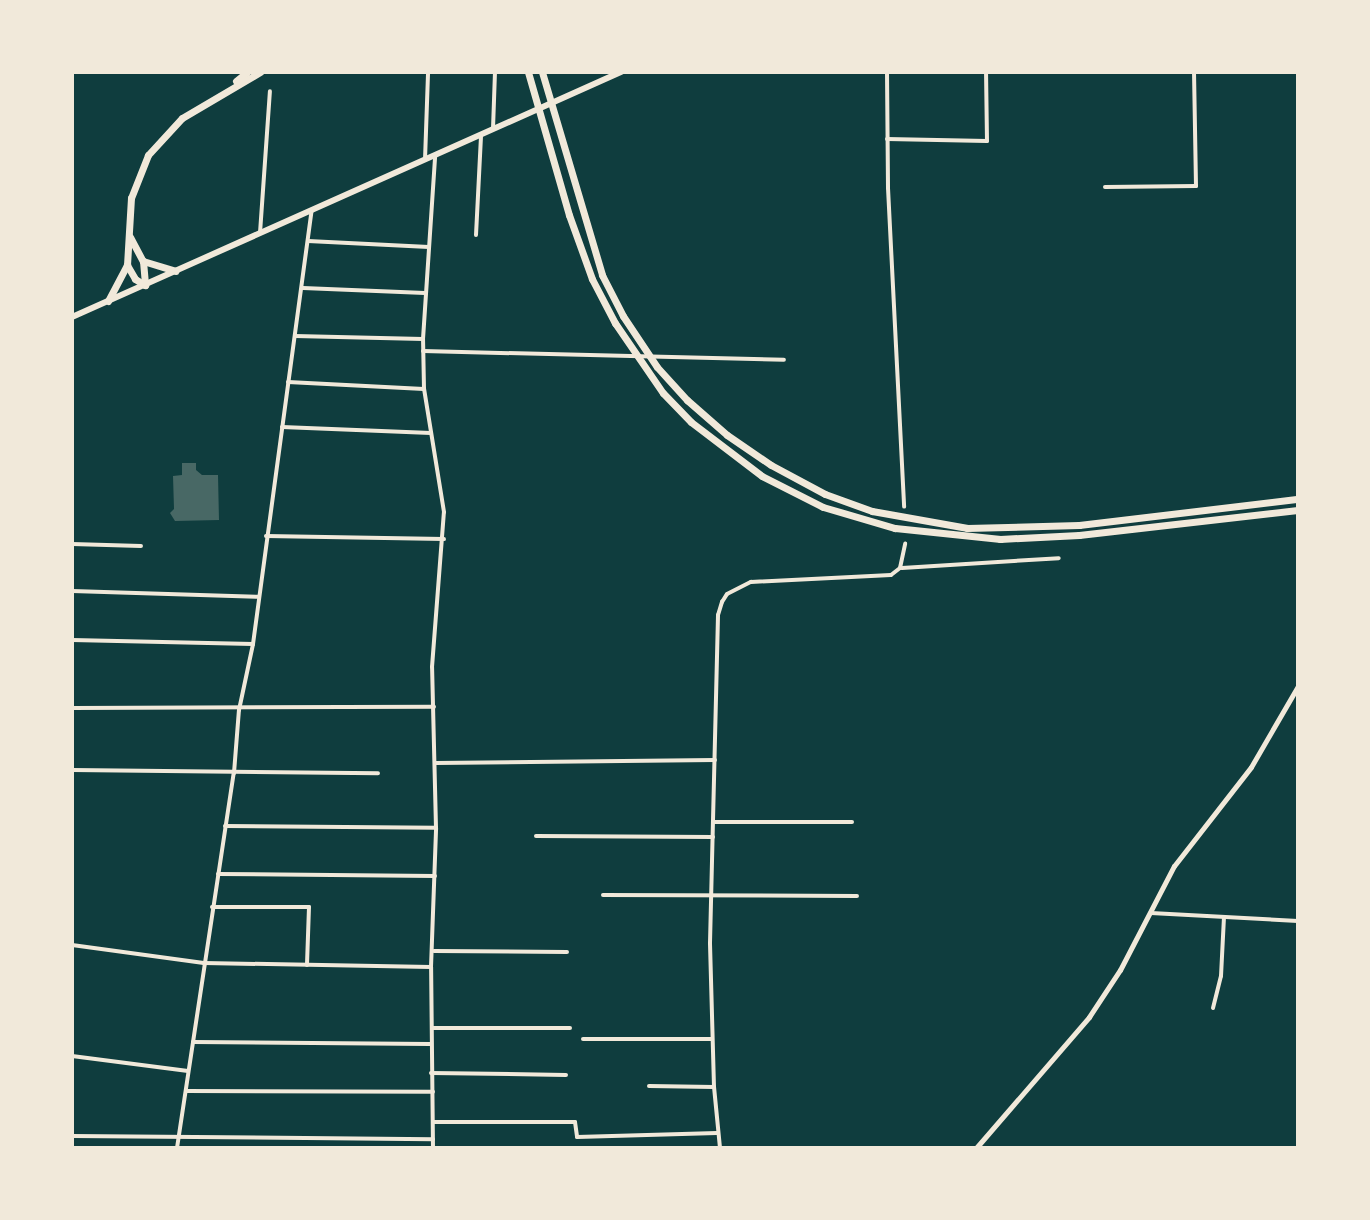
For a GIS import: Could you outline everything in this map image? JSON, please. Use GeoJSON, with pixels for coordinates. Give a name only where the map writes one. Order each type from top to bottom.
{"type":"FeatureCollection","features":[{"type":"Feature","properties":{"kind":"highway"},"geometry":{"type":"LineString","coordinates":[[215,97],[247,72]]}},
{"type":"Feature","properties":{"kind":"highway"},"geometry":{"type":"LineString","coordinates":[[108,301],[127,265],[131,198],[148,155],[182,118],[260,72]]}},
{"type":"Feature","properties":{"kind":"highway"},"geometry":{"type":"LineString","coordinates":[[542,72],[602,275],[657,367],[727,435],[771,465],[825,494],[888,516],[933,525],[999,529],[1079,525],[1287,501],[1298,496]]}},
{"type":"Feature","properties":{"kind":"highway"},"geometry":{"type":"LineString","coordinates":[[528,74],[592,279],[637,360],[691,422],[762,476],[823,507],[895,528],[1000,539],[1079,535],[1298,510]]}},
{"type":"Feature","properties":{"kind":"highway"},"geometry":{"type":"LineString","coordinates":[[130,236],[143,261],[145,285]]}},
{"type":"Feature","properties":{"kind":"highway"},"geometry":{"type":"LineString","coordinates":[[143,261],[175,271]]}},
{"type":"Feature","properties":{"kind":"highway"},"geometry":{"type":"LineString","coordinates":[[127,265],[135,279],[145,285]]}},
{"type":"Feature","properties":{"kind":"main road"},"geometry":{"type":"LineString","coordinates":[[72,317],[621,72]]}},
{"type":"Feature","properties":{"kind":"street"},"geometry":{"type":"LineString","coordinates":[[425,160],[428,72]]}},
{"type":"Feature","properties":{"kind":"street"},"geometry":{"type":"LineString","coordinates":[[493,129],[495,72]]}},
{"type":"Feature","properties":{"kind":"street"},"geometry":{"type":"LineString","coordinates":[[887,72],[887,139],[904,507]]}},
{"type":"Feature","properties":{"kind":"street"},"geometry":{"type":"LineString","coordinates":[[887,139],[987,141],[986,72]]}},
{"type":"Feature","properties":{"kind":"street"},"geometry":{"type":"LineString","coordinates":[[1105,187],[1196,186],[1194,72]]}},
{"type":"Feature","properties":{"kind":"street"},"geometry":{"type":"LineString","coordinates":[[260,233],[270,91]]}},
{"type":"Feature","properties":{"kind":"street"},"geometry":{"type":"LineString","coordinates":[[476,235],[481,135]]}},
{"type":"Feature","properties":{"kind":"street"},"geometry":{"type":"LineString","coordinates":[[433,1148],[431,967],[434,951],[436,828],[433,646],[445,539],[444,512],[424,389],[423,339],[435,156]]}},
{"type":"Feature","properties":{"kind":"street"},"geometry":{"type":"LineString","coordinates":[[177,1148],[234,773],[239,710],[253,644],[312,210]]}},
{"type":"Feature","properties":{"kind":"street"},"geometry":{"type":"LineString","coordinates":[[308,241],[429,247]]}},
{"type":"Feature","properties":{"kind":"street"},"geometry":{"type":"LineString","coordinates":[[303,288],[425,293]]}},
{"type":"Feature","properties":{"kind":"street"},"geometry":{"type":"LineString","coordinates":[[295,336],[423,339]]}},
{"type":"Feature","properties":{"kind":"street"},"geometry":{"type":"LineString","coordinates":[[423,351],[784,360]]}},
{"type":"Feature","properties":{"kind":"street"},"geometry":{"type":"LineString","coordinates":[[288,382],[424,389]]}},
{"type":"Feature","properties":{"kind":"street"},"geometry":{"type":"LineString","coordinates":[[282,427],[432,433]]}},
{"type":"Feature","properties":{"kind":"street"},"geometry":{"type":"LineString","coordinates":[[266,536],[445,539]]}},
{"type":"Feature","properties":{"kind":"street"},"geometry":{"type":"LineString","coordinates":[[72,544],[141,546]]}},
{"type":"Feature","properties":{"kind":"street"},"geometry":{"type":"LineString","coordinates":[[900,568],[905,544]]}},
{"type":"Feature","properties":{"kind":"street"},"geometry":{"type":"LineString","coordinates":[[720,1148],[712,1039],[712,893],[718,615],[727,594],[751,582],[891,575],[900,568],[1059,558]]}},
{"type":"Feature","properties":{"kind":"street"},"geometry":{"type":"LineString","coordinates":[[72,591],[259,597]]}},
{"type":"Feature","properties":{"kind":"street"},"geometry":{"type":"LineString","coordinates":[[72,640],[253,644]]}},
{"type":"Feature","properties":{"kind":"street"},"geometry":{"type":"LineString","coordinates":[[976,1148],[1089,1017],[1151,913],[1174,866],[1251,767],[1298,686]]}},
{"type":"Feature","properties":{"kind":"street"},"geometry":{"type":"LineString","coordinates":[[72,708],[239,710],[434,707]]}},
{"type":"Feature","properties":{"kind":"street"},"geometry":{"type":"LineString","coordinates":[[435,763],[715,760]]}},
{"type":"Feature","properties":{"kind":"street"},"geometry":{"type":"LineString","coordinates":[[72,770],[378,773]]}},
{"type":"Feature","properties":{"kind":"street"},"geometry":{"type":"LineString","coordinates":[[714,822],[852,822]]}},
{"type":"Feature","properties":{"kind":"street"},"geometry":{"type":"LineString","coordinates":[[225,826],[436,828]]}},
{"type":"Feature","properties":{"kind":"street"},"geometry":{"type":"LineString","coordinates":[[536,836],[714,837]]}},
{"type":"Feature","properties":{"kind":"street"},"geometry":{"type":"LineString","coordinates":[[218,874],[435,876]]}},
{"type":"Feature","properties":{"kind":"street"},"geometry":{"type":"LineString","coordinates":[[603,895],[712,893],[857,896]]}},
{"type":"Feature","properties":{"kind":"street"},"geometry":{"type":"LineString","coordinates":[[212,907],[309,907],[307,966]]}},
{"type":"Feature","properties":{"kind":"street"},"geometry":{"type":"LineString","coordinates":[[1151,913],[1298,921]]}},
{"type":"Feature","properties":{"kind":"street"},"geometry":{"type":"LineString","coordinates":[[1213,1008],[1221,976],[1224,917]]}},
{"type":"Feature","properties":{"kind":"street"},"geometry":{"type":"LineString","coordinates":[[72,945],[204,963],[431,967]]}},
{"type":"Feature","properties":{"kind":"street"},"geometry":{"type":"LineString","coordinates":[[434,951],[567,952]]}},
{"type":"Feature","properties":{"kind":"street"},"geometry":{"type":"LineString","coordinates":[[432,1028],[570,1028]]}},
{"type":"Feature","properties":{"kind":"street"},"geometry":{"type":"LineString","coordinates":[[583,1039],[712,1039]]}},
{"type":"Feature","properties":{"kind":"street"},"geometry":{"type":"LineString","coordinates":[[193,1042],[431,1044]]}},
{"type":"Feature","properties":{"kind":"street"},"geometry":{"type":"LineString","coordinates":[[72,1056],[188,1071]]}},
{"type":"Feature","properties":{"kind":"street"},"geometry":{"type":"LineString","coordinates":[[431,1073],[566,1075]]}},
{"type":"Feature","properties":{"kind":"street"},"geometry":{"type":"LineString","coordinates":[[649,1086],[714,1087]]}},
{"type":"Feature","properties":{"kind":"street"},"geometry":{"type":"LineString","coordinates":[[186,1091],[433,1092]]}},
{"type":"Feature","properties":{"kind":"street"},"geometry":{"type":"LineString","coordinates":[[433,1122],[575,1122],[577,1137],[718,1133]]}},
{"type":"Feature","properties":{"kind":"street"},"geometry":{"type":"LineString","coordinates":[[72,1136],[433,1139]]}},
{"type":"Feature","properties":{"kind":"building"},"geometry":{"type":"Polygon","coordinates":[[[182,463],[196,463],[196,470],[202,475],[218,475],[219,520],[175,521],[170,513],[174,509],[173,476],[182,475],[182,463]]]}}]}
